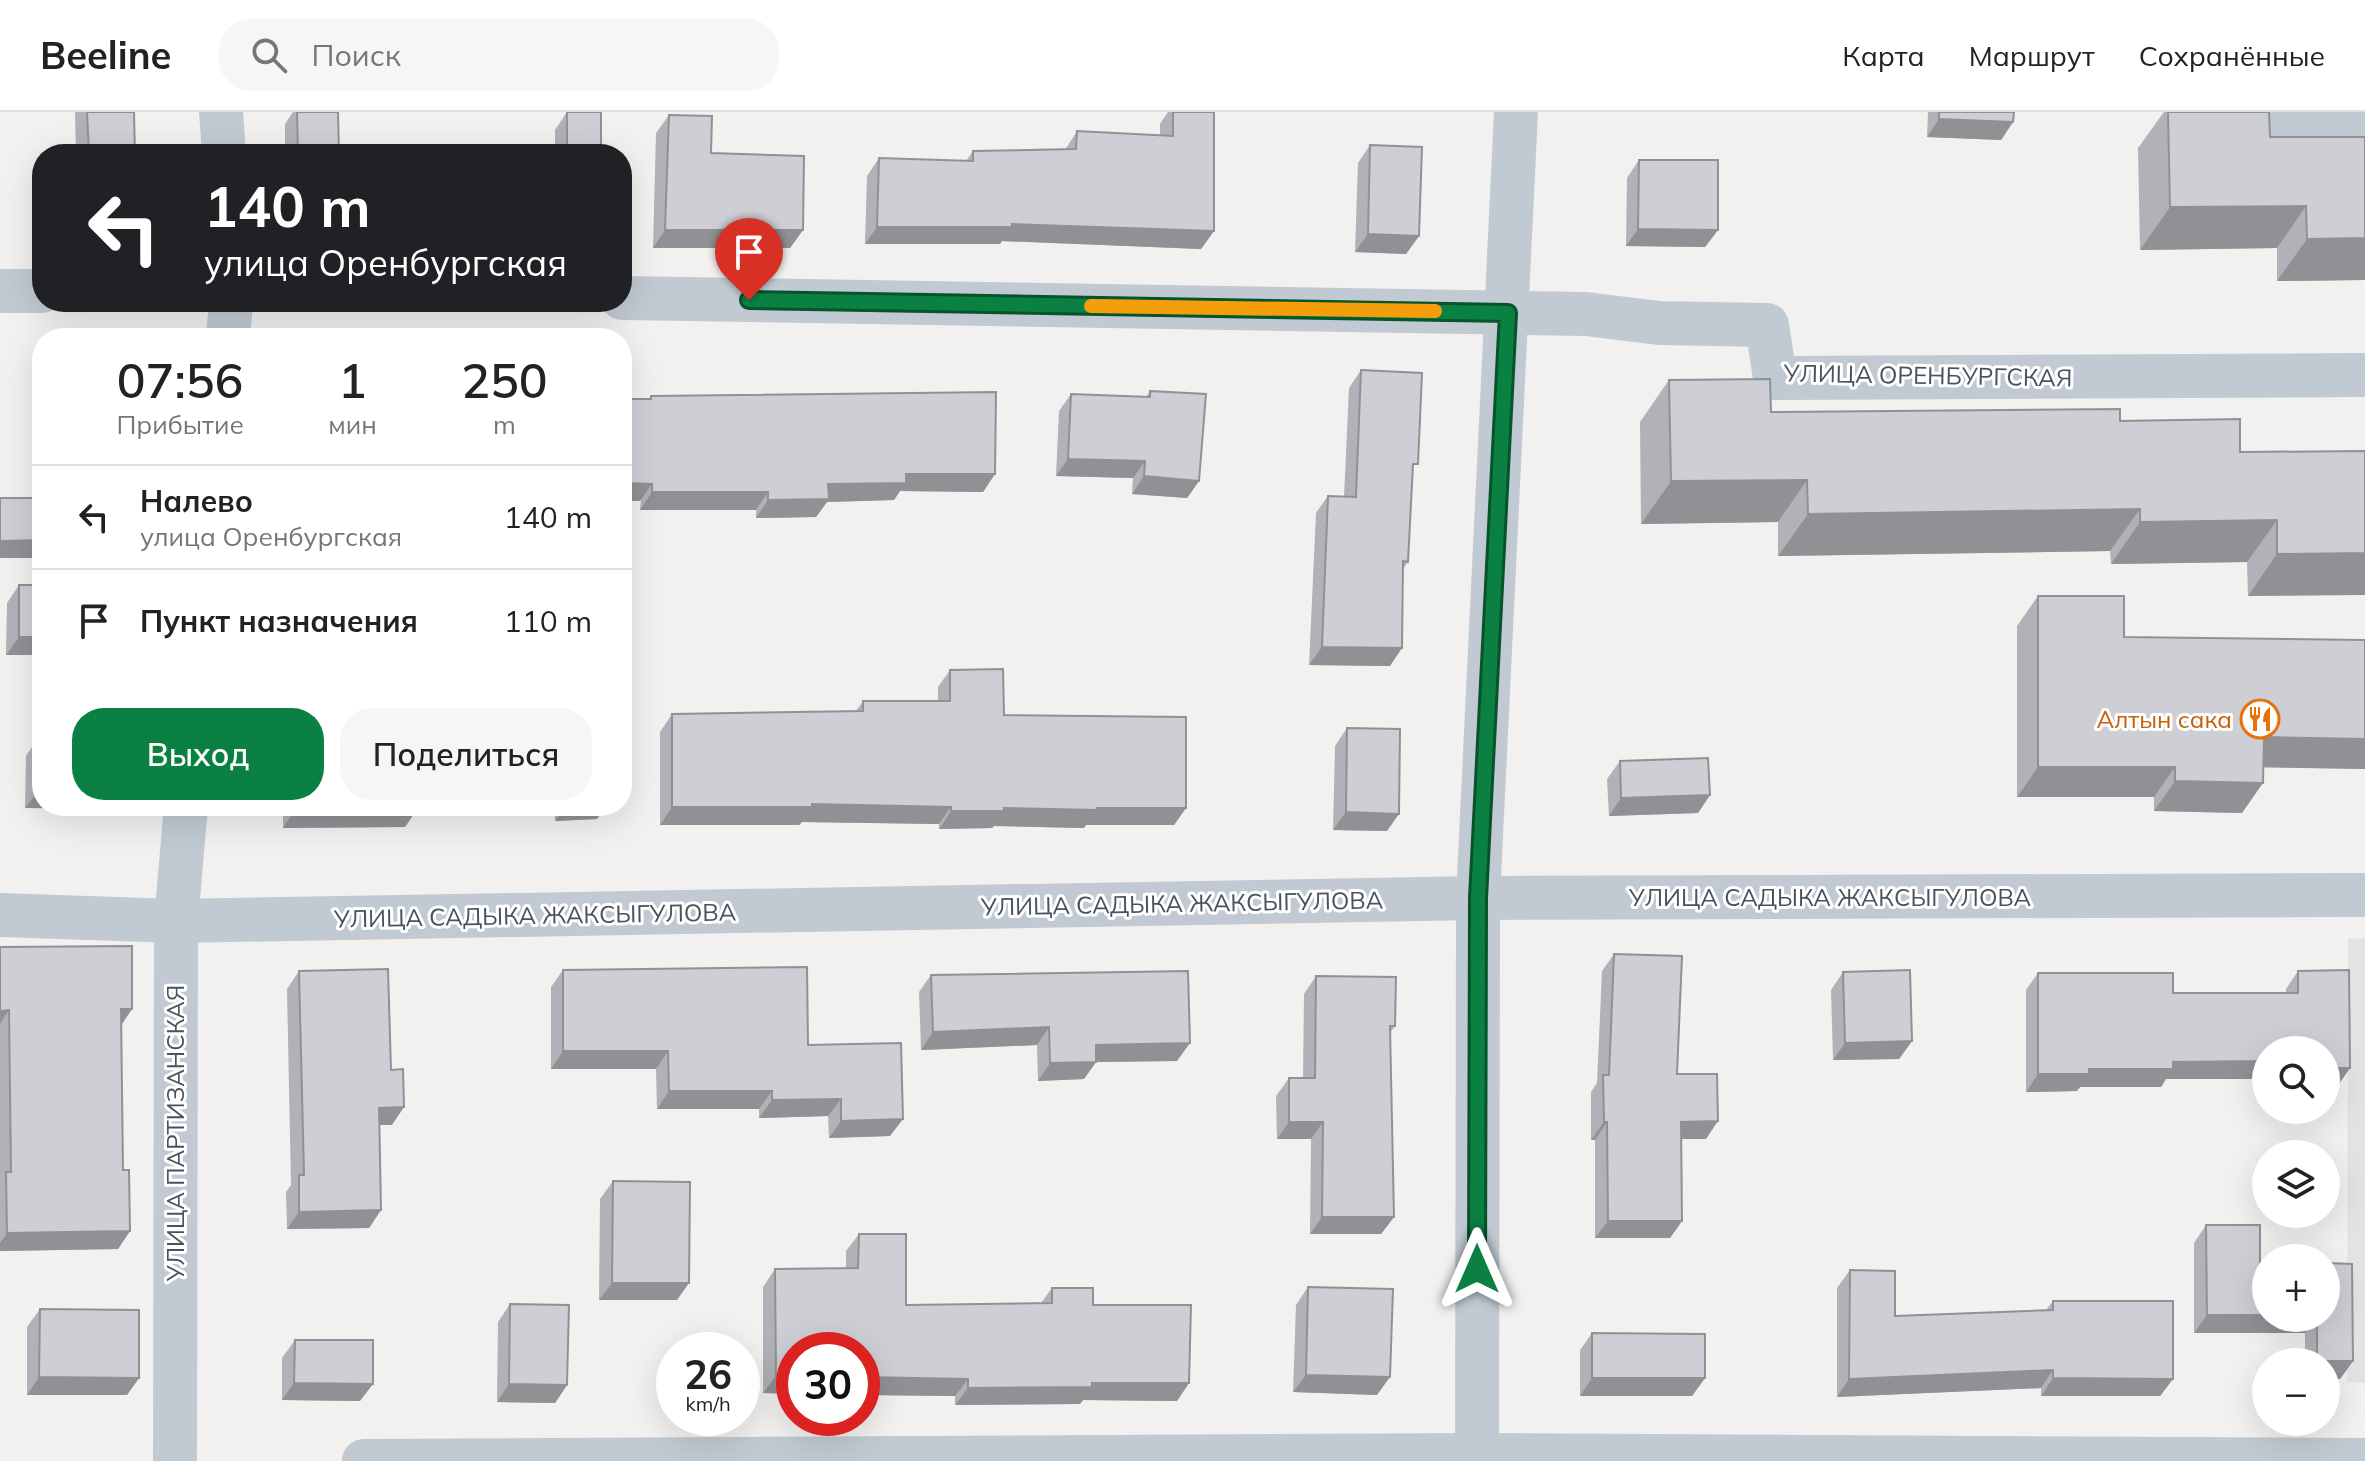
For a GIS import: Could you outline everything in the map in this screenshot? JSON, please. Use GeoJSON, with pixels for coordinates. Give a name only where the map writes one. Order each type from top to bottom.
{"type":"FeatureCollection","features":[{"type":"Feature","properties":{"kind":"street"},"geometry":{"type":"LineString","coordinates":[[221,112],[223,144]]}},
{"type":"Feature","properties":{"kind":"street"},"geometry":{"type":"LineString","coordinates":[[1477,1458],[1478,898],[1516,112]]}},
{"type":"Feature","properties":{"kind":"street"},"geometry":{"type":"LineString","coordinates":[[2253,117],[2365,120]]}},
{"type":"Feature","properties":{"kind":"street"},"geometry":{"type":"LineString","coordinates":[[0,291],[32,291]]}},
{"type":"Feature","properties":{"kind":"street","name":"УЛИЦА ОРЕНБУРГСКАЯ"},"geometry":{"type":"LineString","coordinates":[[632,298],[1586,314],[1659,323],[1767,325],[1775,378],[2365,375]]}},
{"type":"Feature","properties":{"kind":"street","name":"УЛИЦА ПАРТИЗАНСКАЯ"},"geometry":{"type":"LineString","coordinates":[[175,1461],[176,921],[185,816]]}},
{"type":"Feature","properties":{"kind":"street","name":"УЛИЦА САДЫКА ЖАКСЫГУЛОВА"},"geometry":{"type":"LineString","coordinates":[[0,915],[176,921],[1478,898],[2365,895]]}},
{"type":"Feature","properties":{"kind":"street"},"geometry":{"type":"LineString","coordinates":[[364,1461],[1477,1458],[2365,1460]]}},
{"type":"Feature","properties":{"kind":"shaded area"},"geometry":{"type":"Polygon","coordinates":[[[2365,938],[2365,1383],[2347,1382],[2348,939],[2365,938]]]}},
{"type":"Feature","properties":{"kind":"building"},"geometry":{"type":"Polygon","coordinates":[[[87,112],[134,112],[135,144],[89,144],[87,112]]]}},
{"type":"Feature","properties":{"kind":"building"},"geometry":{"type":"Polygon","coordinates":[[[297,112],[338,112],[339,144],[298,144],[297,112]]]}},
{"type":"Feature","properties":{"kind":"building"},"geometry":{"type":"Polygon","coordinates":[[[567,112],[601,112],[601,144],[567,144],[567,112]]]}},
{"type":"Feature","properties":{"kind":"building"},"geometry":{"type":"Polygon","coordinates":[[[1173,112],[1214,112],[1214,231],[1012,224],[1012,227],[877,227],[879,158],[973,161],[973,151],[1076,149],[1077,131],[1173,136],[1173,112]]]}},
{"type":"Feature","properties":{"kind":"building"},"geometry":{"type":"Polygon","coordinates":[[[1939,112],[2014,112],[2013,122],[1939,119],[1939,112]]]}},
{"type":"Feature","properties":{"kind":"building"},"geometry":{"type":"Polygon","coordinates":[[[2168,112],[2269,112],[2270,137],[2365,137],[2365,238],[2307,239],[2306,206],[2170,207],[2168,112]]]}},
{"type":"Feature","properties":{"kind":"building"},"geometry":{"type":"Polygon","coordinates":[[[669,115],[712,116],[711,153],[804,156],[803,230],[665,230],[669,115]]]}},
{"type":"Feature","properties":{"kind":"building"},"geometry":{"type":"Polygon","coordinates":[[[1370,145],[1422,147],[1419,236],[1368,234],[1370,145]]]}},
{"type":"Feature","properties":{"kind":"building"},"geometry":{"type":"Polygon","coordinates":[[[1639,160],[1718,160],[1718,230],[1638,229],[1639,160]]]}},
{"type":"Feature","properties":{"kind":"building"},"geometry":{"type":"Polygon","coordinates":[[[1361,370],[1422,373],[1418,464],[1413,464],[1408,562],[1403,561],[1402,648],[1322,647],[1328,496],[1356,497],[1361,370]]]}},
{"type":"Feature","properties":{"kind":"building"},"geometry":{"type":"Polygon","coordinates":[[[1770,379],[1771,412],[2120,409],[2120,421],[2240,419],[2240,452],[2365,451],[2365,553],[2277,554],[2277,520],[2140,522],[2140,509],[1808,514],[1807,480],[1671,481],[1669,380],[1770,379]]]}},
{"type":"Feature","properties":{"kind":"building"},"geometry":{"type":"Polygon","coordinates":[[[1150,391],[1206,394],[1199,481],[1144,476],[1145,461],[1068,459],[1071,394],[1150,397],[1150,391]]]}},
{"type":"Feature","properties":{"kind":"building"},"geometry":{"type":"Polygon","coordinates":[[[996,392],[995,474],[906,474],[906,483],[828,484],[829,499],[768,500],[768,492],[652,492],[652,484],[632,483],[632,399],[651,399],[651,396],[996,392]]]}},
{"type":"Feature","properties":{"kind":"building"},"geometry":{"type":"Polygon","coordinates":[[[0,498],[32,498],[32,540],[0,541],[0,498]]]}},
{"type":"Feature","properties":{"kind":"building"},"geometry":{"type":"Polygon","coordinates":[[[19,585],[32,585],[32,637],[19,637],[19,585]]]}},
{"type":"Feature","properties":{"kind":"building"},"geometry":{"type":"Polygon","coordinates":[[[2038,596],[2124,596],[2124,637],[2365,640],[2365,739],[2264,737],[2263,783],[2175,781],[2175,767],[2038,767],[2038,596]]]}},
{"type":"Feature","properties":{"kind":"building"},"geometry":{"type":"Polygon","coordinates":[[[1003,669],[1004,715],[1186,717],[1186,808],[951,811],[951,807],[812,804],[812,807],[672,807],[672,714],[863,711],[863,701],[950,701],[950,670],[1003,669]]]}},
{"type":"Feature","properties":{"kind":"building"},"geometry":{"type":"Polygon","coordinates":[[[1347,728],[1400,729],[1399,814],[1346,812],[1347,728]]]}},
{"type":"Feature","properties":{"kind":"building"},"geometry":{"type":"Polygon","coordinates":[[[1708,758],[1710,795],[1621,798],[1620,761],[1708,758]]]}},
{"type":"Feature","properties":{"kind":"building"},"geometry":{"type":"Polygon","coordinates":[[[132,946],[132,1009],[121,1009],[123,1170],[129,1170],[130,1231],[7,1233],[6,1172],[11,1172],[9,1010],[0,1011],[0,947],[132,946]]]}},
{"type":"Feature","properties":{"kind":"building"},"geometry":{"type":"Polygon","coordinates":[[[1614,954],[1682,956],[1677,1074],[1717,1074],[1718,1121],[1681,1122],[1682,1221],[1608,1221],[1603,1075],[1609,1075],[1614,954]]]}},
{"type":"Feature","properties":{"kind":"building"},"geometry":{"type":"Polygon","coordinates":[[[807,967],[808,1045],[901,1043],[903,1119],[841,1121],[841,1099],[772,1100],[772,1091],[669,1091],[668,1051],[563,1051],[563,970],[807,967]]]}},
{"type":"Feature","properties":{"kind":"building"},"geometry":{"type":"Polygon","coordinates":[[[388,969],[391,1070],[403,1069],[404,1107],[379,1108],[381,1210],[299,1212],[299,1175],[304,1175],[299,971],[388,969]]]}},
{"type":"Feature","properties":{"kind":"building"},"geometry":{"type":"Polygon","coordinates":[[[1910,970],[1912,1041],[1845,1043],[1843,972],[1910,970]]]}},
{"type":"Feature","properties":{"kind":"building"},"geometry":{"type":"Polygon","coordinates":[[[2349,970],[2350,1068],[2340,1068],[2340,1036],[2252,1036],[2252,1061],[2173,1062],[2173,1069],[2089,1069],[2089,1074],[2038,1074],[2038,973],[2173,973],[2173,993],[2298,993],[2298,971],[2349,970]]]}},
{"type":"Feature","properties":{"kind":"building"},"geometry":{"type":"Polygon","coordinates":[[[1188,971],[1190,1043],[1096,1045],[1096,1062],[1050,1063],[1049,1027],[933,1032],[931,975],[1188,971]]]}},
{"type":"Feature","properties":{"kind":"building"},"geometry":{"type":"Polygon","coordinates":[[[1316,976],[1396,977],[1395,1026],[1390,1026],[1394,1217],[1322,1217],[1323,1122],[1289,1122],[1289,1078],[1315,1078],[1316,976]]]}},
{"type":"Feature","properties":{"kind":"building"},"geometry":{"type":"Polygon","coordinates":[[[613,1181],[690,1182],[689,1283],[612,1283],[613,1181]]]}},
{"type":"Feature","properties":{"kind":"building"},"geometry":{"type":"Polygon","coordinates":[[[2206,1225],[2252,1225],[2252,1228],[2260,1228],[2260,1244],[2252,1244],[2252,1315],[2207,1315],[2206,1225]]]}},
{"type":"Feature","properties":{"kind":"building"},"geometry":{"type":"Polygon","coordinates":[[[859,1234],[906,1234],[906,1305],[1052,1303],[1052,1288],[1093,1288],[1093,1305],[1191,1305],[1189,1383],[968,1388],[968,1379],[880,1377],[880,1332],[776,1332],[776,1376],[775,1269],[858,1268],[859,1234]]]}},
{"type":"Feature","properties":{"kind":"building"},"geometry":{"type":"Polygon","coordinates":[[[2340,1264],[2352,1264],[2353,1361],[2340,1361],[2340,1348],[2317,1348],[2317,1332],[2340,1332],[2340,1264]]]}},
{"type":"Feature","properties":{"kind":"building"},"geometry":{"type":"Polygon","coordinates":[[[1850,1270],[1895,1271],[1895,1316],[2053,1310],[2053,1301],[2173,1301],[2173,1379],[2053,1378],[2053,1370],[1849,1379],[1850,1270]]]}},
{"type":"Feature","properties":{"kind":"building"},"geometry":{"type":"Polygon","coordinates":[[[1308,1287],[1393,1289],[1390,1377],[1306,1375],[1308,1287]]]}},
{"type":"Feature","properties":{"kind":"building"},"geometry":{"type":"Polygon","coordinates":[[[510,1304],[569,1305],[567,1385],[509,1384],[510,1304]]]}},
{"type":"Feature","properties":{"kind":"building"},"geometry":{"type":"Polygon","coordinates":[[[40,1309],[139,1310],[139,1378],[39,1377],[40,1309]]]}},
{"type":"Feature","properties":{"kind":"building"},"geometry":{"type":"Polygon","coordinates":[[[1592,1333],[1705,1334],[1705,1378],[1592,1378],[1592,1333]]]}},
{"type":"Feature","properties":{"kind":"building"},"geometry":{"type":"Polygon","coordinates":[[[295,1340],[373,1340],[373,1384],[294,1383],[295,1340]]]}},
{"type":"Feature","properties":{"kind":"slow traffic"},"geometry":{"type":"LineString","coordinates":[[1091,306],[1435,311]]}},
{"type":"Feature","properties":{"kind":"place","name":"Алтын сака"},"geometry":{"type":"Point","coordinates":[2260,719]}},
{"type":"Feature","properties":{"kind":"route"},"geometry":{"type":"LineString","coordinates":[[749,300],[1508,313],[1478,898],[1477,1269]]}}]}
